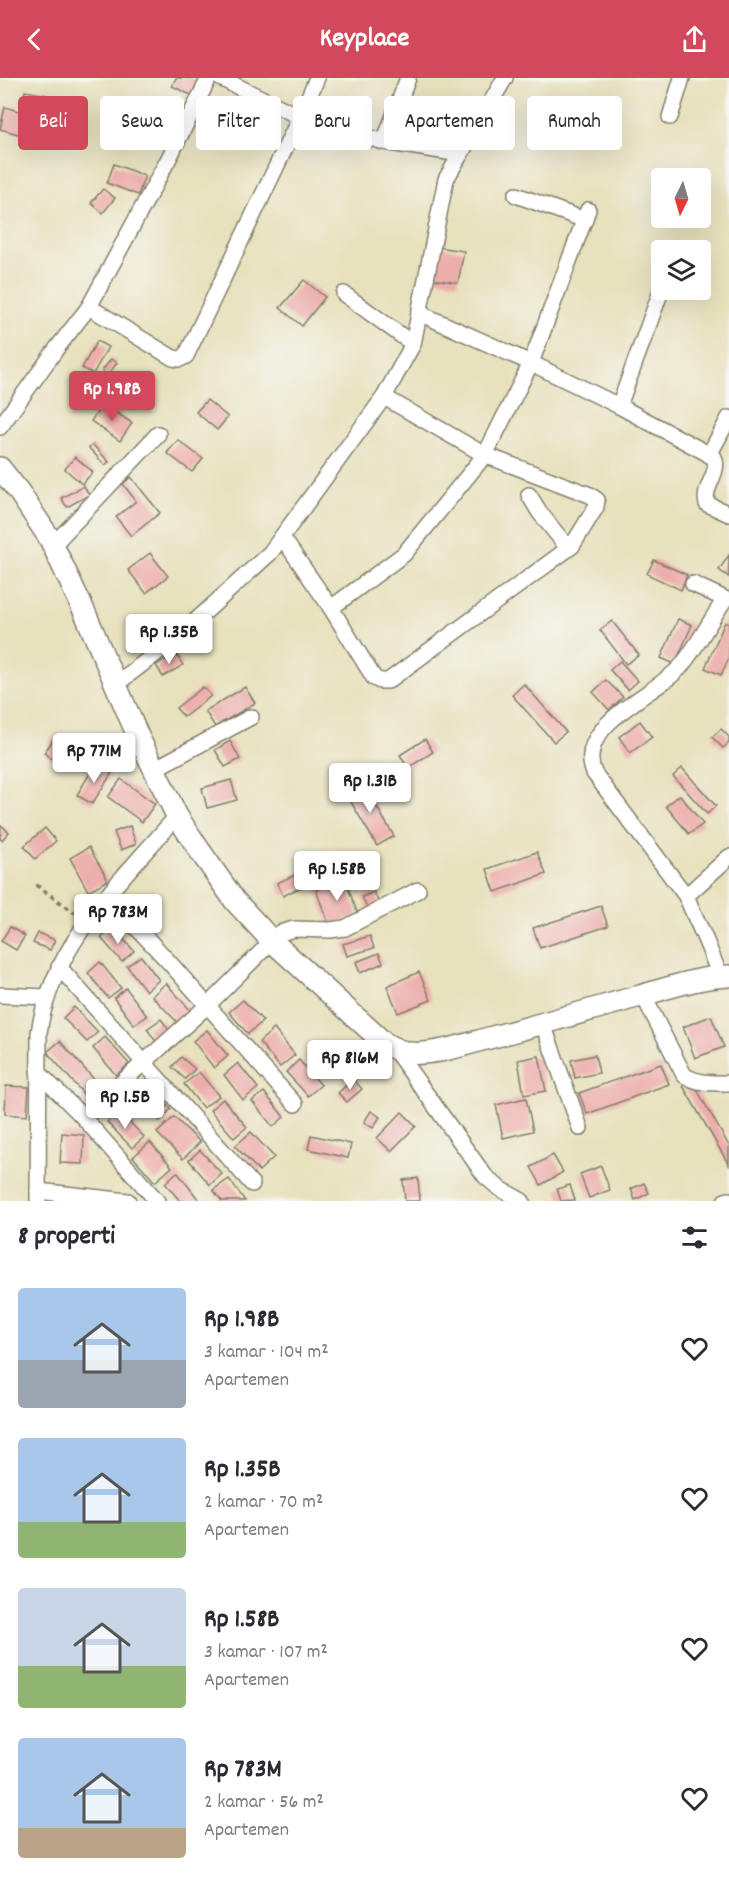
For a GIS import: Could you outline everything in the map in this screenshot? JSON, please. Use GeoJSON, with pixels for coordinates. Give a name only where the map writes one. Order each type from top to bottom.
{"type":"FeatureCollection","features":[{"type":"Feature","properties":{"kind":"street"},"geometry":{"type":"LineString","coordinates":[[0,427],[88,307],[170,156],[208,78]]}},
{"type":"Feature","properties":{"kind":"street"},"geometry":{"type":"LineString","coordinates":[[220,78],[293,114]]}},
{"type":"Feature","properties":{"kind":"street"},"geometry":{"type":"LineString","coordinates":[[309,96],[317,78]]}},
{"type":"Feature","properties":{"kind":"street"},"geometry":{"type":"LineString","coordinates":[[401,96],[408,78]]}},
{"type":"Feature","properties":{"kind":"street"},"geometry":{"type":"LineString","coordinates":[[115,685],[180,635],[270,553],[384,397],[413,345],[446,178],[505,78]]}},
{"type":"Feature","properties":{"kind":"street"},"geometry":{"type":"LineString","coordinates":[[670,117],[682,78]]}},
{"type":"Feature","properties":{"kind":"street"},"geometry":{"type":"LineString","coordinates":[[88,307],[173,358],[180,359],[186,356],[293,132]]}},
{"type":"Feature","properties":{"kind":"street"},"geometry":{"type":"LineString","coordinates":[[372,138],[384,142]]}},
{"type":"Feature","properties":{"kind":"street"},"geometry":{"type":"LineString","coordinates":[[439,150],[460,153]]}},
{"type":"Feature","properties":{"kind":"street"},"geometry":{"type":"LineString","coordinates":[[331,609],[404,554],[485,455],[531,363],[587,215],[516,195]]}},
{"type":"Feature","properties":{"kind":"street"},"geometry":{"type":"LineString","coordinates":[[344,294],[413,345]]}},
{"type":"Feature","properties":{"kind":"street"},"geometry":{"type":"LineString","coordinates":[[619,406],[658,300]]}},
{"type":"Feature","properties":{"kind":"street"},"geometry":{"type":"LineString","coordinates":[[419,314],[531,363],[619,406],[714,457],[716,463],[705,500],[707,504],[729,514]]}},
{"type":"Feature","properties":{"kind":"street"},"geometry":{"type":"LineString","coordinates":[[282,537],[375,678],[380,681],[388,681],[572,546],[596,507],[597,500],[590,495],[485,455],[384,397]]}},
{"type":"Feature","properties":{"kind":"street"},"geometry":{"type":"LineString","coordinates":[[710,455],[729,418]]}},
{"type":"Feature","properties":{"kind":"street"},"geometry":{"type":"LineString","coordinates":[[53,545],[158,434]]}},
{"type":"Feature","properties":{"kind":"street"},"geometry":{"type":"LineString","coordinates":[[0,468],[19,492],[53,545],[115,685],[177,816],[235,901],[272,941],[372,1033],[395,1050],[486,1176],[499,1188],[522,1201]]}},
{"type":"Feature","properties":{"kind":"street"},"geometry":{"type":"LineString","coordinates":[[529,495],[540,513],[568,548]]}},
{"type":"Feature","properties":{"kind":"street"},"geometry":{"type":"LineString","coordinates":[[395,1050],[421,1054],[440,1051],[643,995],[724,976],[686,896],[594,773],[591,758],[594,744],[607,724],[681,667],[725,599],[693,584]]}},
{"type":"Feature","properties":{"kind":"street"},"geometry":{"type":"LineString","coordinates":[[154,769],[251,717]]}},
{"type":"Feature","properties":{"kind":"street"},"geometry":{"type":"LineString","coordinates":[[128,1201],[38,1196],[39,1033],[46,998],[59,967],[107,896],[177,816]]}},
{"type":"Feature","properties":{"kind":"street"},"geometry":{"type":"LineString","coordinates":[[686,896],[729,857]]}},
{"type":"Feature","properties":{"kind":"street"},"geometry":{"type":"LineString","coordinates":[[83,1118],[207,1006],[280,933],[294,929],[345,928],[418,890]]}},
{"type":"Feature","properties":{"kind":"street"},"geometry":{"type":"LineString","coordinates":[[107,896],[295,1104]]}},
{"type":"Feature","properties":{"kind":"street"},"geometry":{"type":"LineString","coordinates":[[59,967],[252,1184]]}},
{"type":"Feature","properties":{"kind":"street"},"geometry":{"type":"LineString","coordinates":[[0,995],[46,998]]}},
{"type":"Feature","properties":{"kind":"street"},"geometry":{"type":"LineString","coordinates":[[643,995],[684,1075],[693,1081],[729,1083]]}},
{"type":"Feature","properties":{"kind":"street"},"geometry":{"type":"LineString","coordinates":[[543,1024],[580,1128]]}},
{"type":"Feature","properties":{"kind":"street"},"geometry":{"type":"LineString","coordinates":[[38,1072],[83,1118],[157,1201]]}},
{"type":"Feature","properties":{"kind":"path"},"geometry":{"type":"LineString","coordinates":[[36,885],[88,922]]}},
{"type":"Feature","properties":{"kind":"building"},"geometry":{"type":"Polygon","coordinates":[[[176,78],[201,78],[193,96],[172,86],[176,78]]]}},
{"type":"Feature","properties":{"kind":"building"},"geometry":{"type":"Polygon","coordinates":[[[25,91],[48,95],[48,96],[24,96],[25,91]]]}},
{"type":"Feature","properties":{"kind":"building"},"geometry":{"type":"Polygon","coordinates":[[[5,107],[18,111],[18,134],[0,129],[5,107]]]}},
{"type":"Feature","properties":{"kind":"building"},"geometry":{"type":"Polygon","coordinates":[[[114,164],[145,176],[138,195],[107,183],[114,164]]]}},
{"type":"Feature","properties":{"kind":"building"},"geometry":{"type":"Polygon","coordinates":[[[103,189],[115,198],[103,213],[91,203],[103,189]]]}},
{"type":"Feature","properties":{"kind":"building"},"geometry":{"type":"Polygon","coordinates":[[[438,247],[464,251],[458,283],[433,279],[438,247]]]}},
{"type":"Feature","properties":{"kind":"building"},"geometry":{"type":"Polygon","coordinates":[[[304,280],[325,297],[302,326],[280,308],[304,280]]]}},
{"type":"Feature","properties":{"kind":"building"},"geometry":{"type":"Polygon","coordinates":[[[97,341],[108,347],[93,374],[82,368],[97,341]]]}},
{"type":"Feature","properties":{"kind":"building"},"geometry":{"type":"Polygon","coordinates":[[[111,359],[117,363],[108,375],[102,371],[111,359]]]}},
{"type":"Feature","properties":{"kind":"building"},"geometry":{"type":"Polygon","coordinates":[[[207,400],[228,417],[217,430],[196,412],[207,400]]]}},
{"type":"Feature","properties":{"kind":"building"},"geometry":{"type":"Polygon","coordinates":[[[103,404],[132,423],[120,441],[91,421],[103,404]]]}},
{"type":"Feature","properties":{"kind":"building"},"geometry":{"type":"Polygon","coordinates":[[[178,440],[203,459],[192,472],[167,453],[178,440]]]}},
{"type":"Feature","properties":{"kind":"building"},"geometry":{"type":"Polygon","coordinates":[[[93,445],[109,462],[105,465],[89,448],[93,445]]]}},
{"type":"Feature","properties":{"kind":"building"},"geometry":{"type":"Polygon","coordinates":[[[75,457],[93,472],[82,484],[65,469],[75,457]]]}},
{"type":"Feature","properties":{"kind":"building"},"geometry":{"type":"Polygon","coordinates":[[[131,477],[160,513],[131,536],[116,517],[136,501],[123,484],[131,477]]]}},
{"type":"Feature","properties":{"kind":"building"},"geometry":{"type":"Polygon","coordinates":[[[84,486],[89,495],[67,507],[61,498],[84,486]]]}},
{"type":"Feature","properties":{"kind":"building"},"geometry":{"type":"Polygon","coordinates":[[[150,553],[168,576],[146,593],[128,570],[150,553]]]}},
{"type":"Feature","properties":{"kind":"building"},"geometry":{"type":"Polygon","coordinates":[[[729,555],[729,577],[719,570],[729,555]]]}},
{"type":"Feature","properties":{"kind":"building"},"geometry":{"type":"Polygon","coordinates":[[[654,560],[687,575],[681,590],[647,574],[654,560]]]}},
{"type":"Feature","properties":{"kind":"building"},"geometry":{"type":"Polygon","coordinates":[[[678,619],[692,625],[675,664],[661,658],[678,619]]]}},
{"type":"Feature","properties":{"kind":"building"},"geometry":{"type":"Polygon","coordinates":[[[612,621],[639,655],[626,664],[600,630],[612,621]]]}},
{"type":"Feature","properties":{"kind":"building"},"geometry":{"type":"Polygon","coordinates":[[[725,622],[729,624],[729,658],[721,675],[705,668],[725,622]]]}},
{"type":"Feature","properties":{"kind":"building"},"geometry":{"type":"Polygon","coordinates":[[[176,654],[183,665],[163,677],[156,665],[176,654]]]}},
{"type":"Feature","properties":{"kind":"building"},"geometry":{"type":"Polygon","coordinates":[[[620,661],[638,681],[628,690],[610,670],[620,661]]]}},
{"type":"Feature","properties":{"kind":"building"},"geometry":{"type":"Polygon","coordinates":[[[606,680],[623,697],[609,710],[593,692],[606,680]]]}},
{"type":"Feature","properties":{"kind":"building"},"geometry":{"type":"Polygon","coordinates":[[[524,684],[566,732],[554,742],[512,695],[524,684]]]}},
{"type":"Feature","properties":{"kind":"building"},"geometry":{"type":"Polygon","coordinates":[[[203,687],[211,696],[184,717],[176,708],[203,687]]]}},
{"type":"Feature","properties":{"kind":"building"},"geometry":{"type":"Polygon","coordinates":[[[245,687],[255,703],[215,727],[205,711],[245,687]]]}},
{"type":"Feature","properties":{"kind":"building"},"geometry":{"type":"Polygon","coordinates":[[[640,721],[652,737],[630,753],[619,737],[640,721]]]}},
{"type":"Feature","properties":{"kind":"building"},"geometry":{"type":"Polygon","coordinates":[[[721,729],[729,737],[729,743],[723,748],[712,737],[721,729]]]}},
{"type":"Feature","properties":{"kind":"building"},"geometry":{"type":"Polygon","coordinates":[[[56,735],[72,746],[59,764],[44,753],[56,735]]]}},
{"type":"Feature","properties":{"kind":"building"},"geometry":{"type":"Polygon","coordinates":[[[425,739],[433,752],[408,768],[400,755],[425,739]]]}},
{"type":"Feature","properties":{"kind":"building"},"geometry":{"type":"Polygon","coordinates":[[[230,741],[240,759],[225,767],[215,750],[230,741]]]}},
{"type":"Feature","properties":{"kind":"building"},"geometry":{"type":"Polygon","coordinates":[[[96,763],[112,773],[92,804],[77,795],[96,763]]]}},
{"type":"Feature","properties":{"kind":"building"},"geometry":{"type":"Polygon","coordinates":[[[682,768],[716,806],[707,814],[673,776],[682,768]]]}},
{"type":"Feature","properties":{"kind":"building"},"geometry":{"type":"Polygon","coordinates":[[[121,779],[155,804],[142,822],[108,797],[121,779]]]}},
{"type":"Feature","properties":{"kind":"building"},"geometry":{"type":"Polygon","coordinates":[[[231,780],[237,800],[207,808],[202,788],[231,780]]]}},
{"type":"Feature","properties":{"kind":"building"},"geometry":{"type":"Polygon","coordinates":[[[362,782],[394,836],[377,846],[345,792],[362,782]]]}},
{"type":"Feature","properties":{"kind":"building"},"geometry":{"type":"Polygon","coordinates":[[[680,795],[703,824],[689,834],[666,806],[680,795]]]}},
{"type":"Feature","properties":{"kind":"building"},"geometry":{"type":"Polygon","coordinates":[[[1,825],[9,832],[2,840],[0,839],[1,825]]]}},
{"type":"Feature","properties":{"kind":"building"},"geometry":{"type":"Polygon","coordinates":[[[130,826],[136,844],[121,850],[114,832],[130,826]]]}},
{"type":"Feature","properties":{"kind":"building"},"geometry":{"type":"Polygon","coordinates":[[[45,828],[56,841],[35,859],[24,846],[45,828]]]}},
{"type":"Feature","properties":{"kind":"building"},"geometry":{"type":"Polygon","coordinates":[[[89,847],[108,880],[88,891],[70,858],[89,847]]]}},
{"type":"Feature","properties":{"kind":"building"},"geometry":{"type":"Polygon","coordinates":[[[537,852],[546,874],[495,892],[487,869],[537,852]]]}},
{"type":"Feature","properties":{"kind":"building"},"geometry":{"type":"Polygon","coordinates":[[[306,870],[312,882],[283,896],[277,883],[306,870]]]}},
{"type":"Feature","properties":{"kind":"building"},"geometry":{"type":"Polygon","coordinates":[[[345,879],[358,915],[329,925],[316,890],[345,879]]]}},
{"type":"Feature","properties":{"kind":"building"},"geometry":{"type":"Polygon","coordinates":[[[374,892],[381,908],[370,913],[362,897],[374,892]]]}},
{"type":"Feature","properties":{"kind":"building"},"geometry":{"type":"Polygon","coordinates":[[[601,906],[608,926],[540,948],[533,928],[601,906]]]}},
{"type":"Feature","properties":{"kind":"building"},"geometry":{"type":"Polygon","coordinates":[[[10,927],[25,936],[16,950],[1,941],[10,927]]]}},
{"type":"Feature","properties":{"kind":"building"},"geometry":{"type":"Polygon","coordinates":[[[113,927],[134,951],[122,962],[101,938],[113,927]]]}},
{"type":"Feature","properties":{"kind":"building"},"geometry":{"type":"Polygon","coordinates":[[[38,933],[55,940],[50,950],[33,943],[38,933]]]}},
{"type":"Feature","properties":{"kind":"building"},"geometry":{"type":"Polygon","coordinates":[[[370,936],[374,948],[347,956],[343,944],[370,936]]]}},
{"type":"Feature","properties":{"kind":"building"},"geometry":{"type":"Polygon","coordinates":[[[379,953],[383,963],[360,973],[356,962],[379,953]]]}},
{"type":"Feature","properties":{"kind":"building"},"geometry":{"type":"Polygon","coordinates":[[[141,956],[159,980],[146,991],[127,966],[141,956]]]}},
{"type":"Feature","properties":{"kind":"building"},"geometry":{"type":"Polygon","coordinates":[[[100,962],[121,988],[108,998],[88,973],[100,962]]]}},
{"type":"Feature","properties":{"kind":"building"},"geometry":{"type":"Polygon","coordinates":[[[419,972],[431,1000],[398,1013],[387,986],[419,972]]]}},
{"type":"Feature","properties":{"kind":"building"},"geometry":{"type":"Polygon","coordinates":[[[166,983],[191,1011],[178,1023],[152,996],[166,983]]]}},
{"type":"Feature","properties":{"kind":"building"},"geometry":{"type":"Polygon","coordinates":[[[126,988],[147,1016],[134,1025],[114,998],[126,988]]]}},
{"type":"Feature","properties":{"kind":"building"},"geometry":{"type":"Polygon","coordinates":[[[243,1000],[263,1021],[248,1034],[229,1012],[243,1000]]]}},
{"type":"Feature","properties":{"kind":"building"},"geometry":{"type":"Polygon","coordinates":[[[74,1007],[98,1032],[87,1042],[63,1018],[74,1007]]]}},
{"type":"Feature","properties":{"kind":"building"},"geometry":{"type":"Polygon","coordinates":[[[711,1016],[724,1047],[695,1058],[683,1027],[711,1016]]]}},
{"type":"Feature","properties":{"kind":"building"},"geometry":{"type":"Polygon","coordinates":[[[161,1019],[171,1033],[157,1043],[147,1029],[161,1019]]]}},
{"type":"Feature","properties":{"kind":"building"},"geometry":{"type":"Polygon","coordinates":[[[274,1029],[295,1055],[280,1067],[259,1042],[274,1029]]]}},
{"type":"Feature","properties":{"kind":"building"},"geometry":{"type":"Polygon","coordinates":[[[207,1030],[228,1056],[214,1068],[193,1041],[207,1030]]]}},
{"type":"Feature","properties":{"kind":"building"},"geometry":{"type":"Polygon","coordinates":[[[105,1037],[129,1064],[116,1075],[93,1048],[105,1037]]]}},
{"type":"Feature","properties":{"kind":"building"},"geometry":{"type":"Polygon","coordinates":[[[60,1041],[99,1085],[86,1097],[47,1052],[60,1041]]]}},
{"type":"Feature","properties":{"kind":"building"},"geometry":{"type":"Polygon","coordinates":[[[595,1055],[599,1073],[575,1078],[571,1060],[595,1055]]]}},
{"type":"Feature","properties":{"kind":"building"},"geometry":{"type":"Polygon","coordinates":[[[539,1056],[546,1091],[524,1095],[518,1060],[539,1056]]]}},
{"type":"Feature","properties":{"kind":"building"},"geometry":{"type":"Polygon","coordinates":[[[181,1057],[195,1069],[185,1079],[172,1067],[181,1057]]]}},
{"type":"Feature","properties":{"kind":"building"},"geometry":{"type":"Polygon","coordinates":[[[299,1060],[321,1085],[308,1096],[286,1072],[299,1060]]]}},
{"type":"Feature","properties":{"kind":"building"},"geometry":{"type":"Polygon","coordinates":[[[238,1063],[258,1088],[243,1100],[224,1075],[238,1063]]]}},
{"type":"Feature","properties":{"kind":"building"},"geometry":{"type":"Polygon","coordinates":[[[661,1064],[669,1084],[587,1114],[579,1093],[661,1064]]]}},
{"type":"Feature","properties":{"kind":"building"},"geometry":{"type":"Polygon","coordinates":[[[199,1072],[219,1096],[203,1108],[184,1084],[199,1072]]]}},
{"type":"Feature","properties":{"kind":"building"},"geometry":{"type":"Polygon","coordinates":[[[353,1079],[362,1089],[347,1102],[338,1093],[353,1079]]]}},
{"type":"Feature","properties":{"kind":"building"},"geometry":{"type":"Polygon","coordinates":[[[692,1081],[729,1146],[729,1165],[683,1086],[692,1081]]]}},
{"type":"Feature","properties":{"kind":"building"},"geometry":{"type":"Polygon","coordinates":[[[6,1086],[29,1087],[27,1116],[5,1114],[6,1086]]]}},
{"type":"Feature","properties":{"kind":"building"},"geometry":{"type":"Polygon","coordinates":[[[148,1088],[171,1109],[160,1121],[137,1100],[148,1088]]]}},
{"type":"Feature","properties":{"kind":"building"},"geometry":{"type":"Polygon","coordinates":[[[264,1092],[284,1117],[273,1127],[252,1101],[264,1092]]]}},
{"type":"Feature","properties":{"kind":"building"},"geometry":{"type":"Polygon","coordinates":[[[526,1098],[533,1131],[503,1138],[496,1105],[526,1098]]]}},
{"type":"Feature","properties":{"kind":"building"},"geometry":{"type":"Polygon","coordinates":[[[223,1099],[247,1127],[234,1138],[210,1110],[223,1099]]]}},
{"type":"Feature","properties":{"kind":"building"},"geometry":{"type":"Polygon","coordinates":[[[119,1111],[144,1137],[132,1148],[107,1122],[119,1111]]]}},
{"type":"Feature","properties":{"kind":"building"},"geometry":{"type":"Polygon","coordinates":[[[371,1111],[380,1117],[373,1128],[364,1122],[371,1111]]]}},
{"type":"Feature","properties":{"kind":"building"},"geometry":{"type":"Polygon","coordinates":[[[402,1112],[416,1126],[391,1151],[377,1138],[402,1112]]]}},
{"type":"Feature","properties":{"kind":"building"},"geometry":{"type":"Polygon","coordinates":[[[174,1117],[200,1142],[183,1159],[157,1133],[174,1117]]]}},
{"type":"Feature","properties":{"kind":"building"},"geometry":{"type":"Polygon","coordinates":[[[251,1132],[274,1157],[259,1171],[235,1146],[251,1132]]]}},
{"type":"Feature","properties":{"kind":"building"},"geometry":{"type":"Polygon","coordinates":[[[62,1133],[84,1135],[83,1164],[60,1163],[62,1133]]]}},
{"type":"Feature","properties":{"kind":"building"},"geometry":{"type":"Polygon","coordinates":[[[311,1135],[351,1144],[348,1158],[308,1149],[311,1135]]]}},
{"type":"Feature","properties":{"kind":"building"},"geometry":{"type":"Polygon","coordinates":[[[150,1142],[172,1167],[155,1182],[133,1157],[150,1142]]]}},
{"type":"Feature","properties":{"kind":"building"},"geometry":{"type":"Polygon","coordinates":[[[200,1150],[222,1174],[210,1185],[189,1160],[200,1150]]]}},
{"type":"Feature","properties":{"kind":"building"},"geometry":{"type":"Polygon","coordinates":[[[553,1155],[563,1172],[541,1185],[531,1167],[553,1155]]]}},
{"type":"Feature","properties":{"kind":"building"},"geometry":{"type":"Polygon","coordinates":[[[601,1166],[610,1190],[589,1198],[580,1174],[601,1166]]]}},
{"type":"Feature","properties":{"kind":"building"},"geometry":{"type":"Polygon","coordinates":[[[177,1172],[198,1201],[180,1201],[165,1183],[177,1172]]]}},
{"type":"Feature","properties":{"kind":"building"},"geometry":{"type":"Polygon","coordinates":[[[418,1178],[420,1201],[405,1201],[403,1180],[418,1178]]]}},
{"type":"Feature","properties":{"kind":"building"},"geometry":{"type":"Polygon","coordinates":[[[229,1179],[245,1201],[222,1201],[213,1190],[229,1179]]]}},
{"type":"Feature","properties":{"kind":"building"},"geometry":{"type":"Polygon","coordinates":[[[644,1183],[649,1193],[635,1200],[631,1189],[644,1183]]]}},
{"type":"Feature","properties":{"kind":"building"},"geometry":{"type":"Polygon","coordinates":[[[570,1185],[575,1200],[561,1201],[557,1189],[570,1185]]]}}]}
